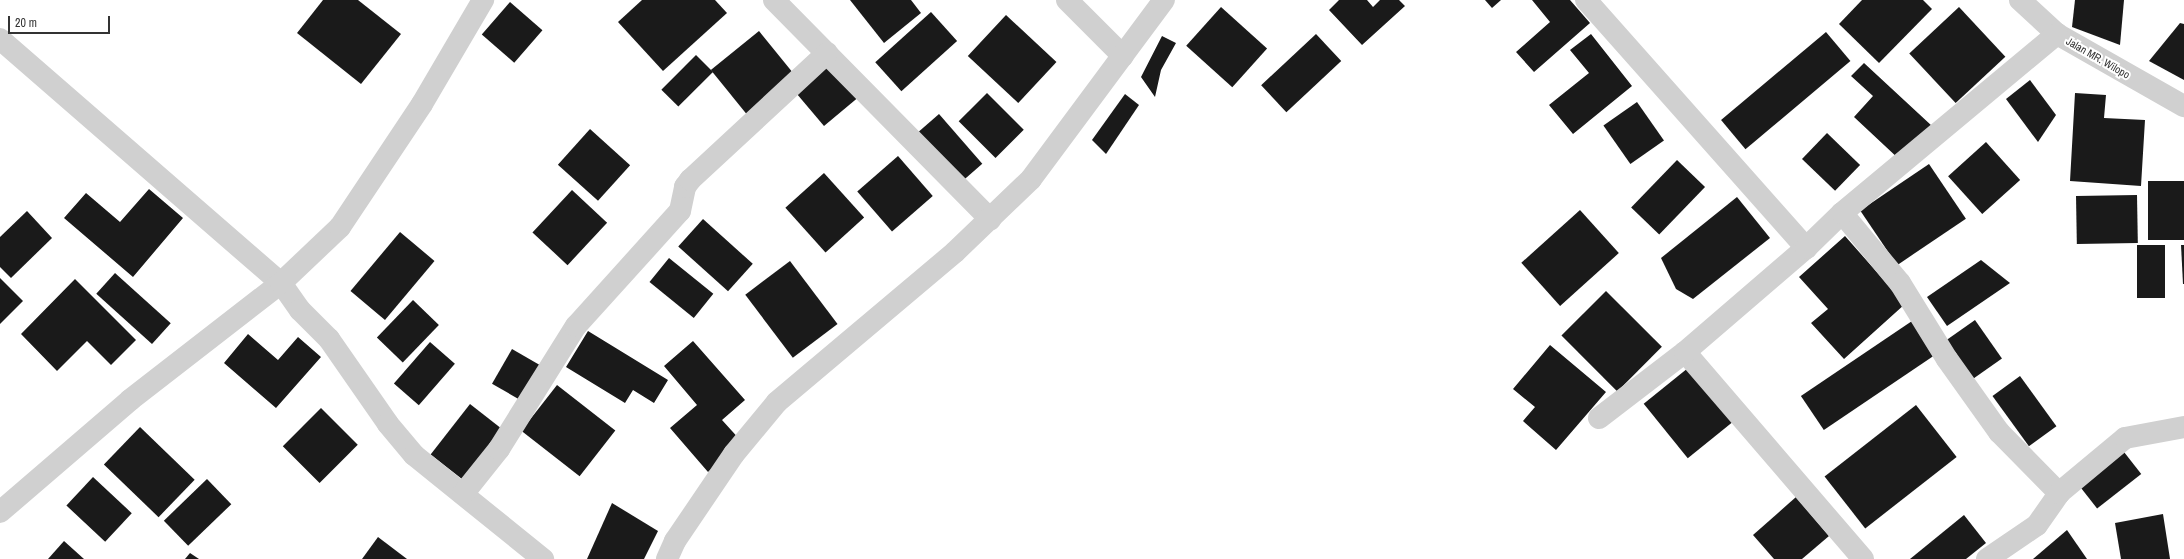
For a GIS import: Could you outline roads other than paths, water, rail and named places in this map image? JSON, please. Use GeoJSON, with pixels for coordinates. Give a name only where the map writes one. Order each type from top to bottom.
{"type":"FeatureCollection","features":[{"type":"Feature","properties":{"kind":"street"},"geometry":{"type":"LineString","coordinates":[[0,512],[130,400],[281,283],[340,227],[422,104],[483,0]]}},
{"type":"Feature","properties":{"kind":"street"},"geometry":{"type":"LineString","coordinates":[[774,0],[990,218]]}},
{"type":"Feature","properties":{"kind":"street"},"geometry":{"type":"LineString","coordinates":[[1067,0],[1123,56]]}},
{"type":"Feature","properties":{"kind":"street"},"geometry":{"type":"LineString","coordinates":[[667,559],[675,541],[734,454],[777,402],[955,252],[1031,179],[1106,74],[1123,56],[1164,0]]}},
{"type":"Feature","properties":{"kind":"street"},"geometry":{"type":"LineString","coordinates":[[1586,0],[1806,248]]}},
{"type":"Feature","properties":{"kind":"street","name":"Jalan MR. Wilopo"},"geometry":{"type":"LineString","coordinates":[[2020,0],[2057,34],[2184,106]]}},
{"type":"Feature","properties":{"kind":"street"},"geometry":{"type":"LineString","coordinates":[[1599,418],[1685,352],[1806,248],[1842,213],[2057,34]]}},
{"type":"Feature","properties":{"kind":"street"},"geometry":{"type":"LineString","coordinates":[[0,39],[281,283],[300,310],[329,339],[402,441],[414,455],[543,559]]}},
{"type":"Feature","properties":{"kind":"street"},"geometry":{"type":"LineString","coordinates":[[463,494],[499,449],[576,326],[680,211],[685,187],[690,180],[827,53]]}},
{"type":"Feature","properties":{"kind":"street"},"geometry":{"type":"LineString","coordinates":[[1842,213],[1900,283],[1947,359],[1999,432],[2060,493]]}},
{"type":"Feature","properties":{"kind":"street"},"geometry":{"type":"LineString","coordinates":[[1685,352],[1863,559]]}},
{"type":"Feature","properties":{"kind":"street"},"geometry":{"type":"LineString","coordinates":[[1987,559],[2037,524],[2060,493],[2125,438],[2184,427]]}}]}
